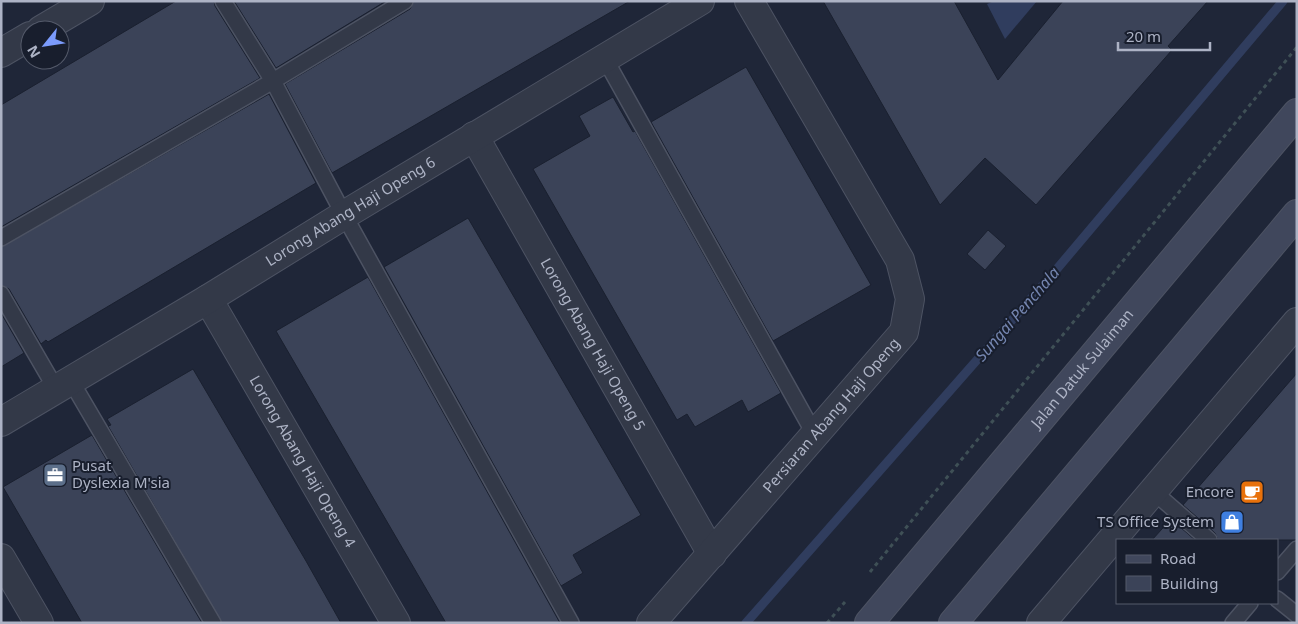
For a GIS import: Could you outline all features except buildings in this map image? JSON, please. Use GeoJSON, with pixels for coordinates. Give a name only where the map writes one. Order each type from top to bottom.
{"type":"FeatureCollection","features":[{"type":"Feature","properties":{"kind":"main road","name":"Jalan Datuk Sulaiman"},"geometry":{"type":"LineString","coordinates":[[869,623],[1297,113]]}},
{"type":"Feature","properties":{"kind":"main road"},"geometry":{"type":"LineString","coordinates":[[953,623],[1297,214]]}},
{"type":"Feature","properties":{"kind":"street"},"geometry":{"type":"LineString","coordinates":[[58,20],[90,1]]}},
{"type":"Feature","properties":{"kind":"street","name":"Lorong Abang Haji Openg 6"},"geometry":{"type":"LineString","coordinates":[[1,422],[700,1]]}},
{"type":"Feature","properties":{"kind":"street","name":"Persiaran Abang Haji Openg"},"geometry":{"type":"LineString","coordinates":[[651,623],[904,332],[910,299],[900,260],[749,1]]}},
{"type":"Feature","properties":{"kind":"street"},"geometry":{"type":"LineString","coordinates":[[1,53],[20,42]]}},
{"type":"Feature","properties":{"kind":"street","name":"Lorong Abang Haji Openg 5"},"geometry":{"type":"LineString","coordinates":[[474,136],[712,554]]}},
{"type":"Feature","properties":{"kind":"street","name":"Lorong Abang Haji Openg 4"},"geometry":{"type":"LineString","coordinates":[[208,299],[396,623]]}},
{"type":"Feature","properties":{"kind":"street"},"geometry":{"type":"LineString","coordinates":[[1041,623],[1297,322]]}},
{"type":"Feature","properties":{"kind":"street"},"geometry":{"type":"LineString","coordinates":[[1,558],[39,623]]}},
{"type":"Feature","properties":{"kind":"lane"},"geometry":{"type":"LineString","coordinates":[[224,1],[273,82],[344,215],[571,623]]}},
{"type":"Feature","properties":{"kind":"lane"},"geometry":{"type":"LineString","coordinates":[[1,238],[273,82],[405,1]]}},
{"type":"Feature","properties":{"kind":"lane"},"geometry":{"type":"LineString","coordinates":[[604,59],[815,435]]}},
{"type":"Feature","properties":{"kind":"lane"},"geometry":{"type":"LineString","coordinates":[[1,294],[64,385],[212,623]]}},
{"type":"Feature","properties":{"kind":"lane"},"geometry":{"type":"LineString","coordinates":[[1154,492],[1207,539]]}},
{"type":"Feature","properties":{"kind":"lane"},"geometry":{"type":"LineString","coordinates":[[1278,571],[1297,549]]}},
{"type":"Feature","properties":{"kind":"lane"},"geometry":{"type":"LineString","coordinates":[[1278,600],[1297,615]]}},
{"type":"Feature","properties":{"kind":"lane"},"geometry":{"type":"LineString","coordinates":[[1233,623],[1249,604]]}},
{"type":"Feature","properties":{"kind":"path"},"geometry":{"type":"LineString","coordinates":[[870,572],[1297,47]]}},
{"type":"Feature","properties":{"kind":"path"},"geometry":{"type":"LineString","coordinates":[[827,623],[851,595]]}},
{"type":"Feature","properties":{"kind":"water"},"geometry":{"type":"Polygon","coordinates":[[[994,1],[1037,1],[1005,39],[987,4],[994,1]]]}},
{"type":"Feature","properties":{"kind":"waterway","name":"Sungai Penchala"},"geometry":{"type":"LineString","coordinates":[[746,623],[1056,270],[1283,1]]}},
{"type":"Feature","properties":{"kind":"place","name":"Pusat Dyslexia M'sia"},"geometry":{"type":"Point","coordinates":[55,475]}},
{"type":"Feature","properties":{"kind":"place","name":"Encore"},"geometry":{"type":"Point","coordinates":[1252,492]}},
{"type":"Feature","properties":{"kind":"place","name":"TS Office System"},"geometry":{"type":"Point","coordinates":[1232,522]}}]}
